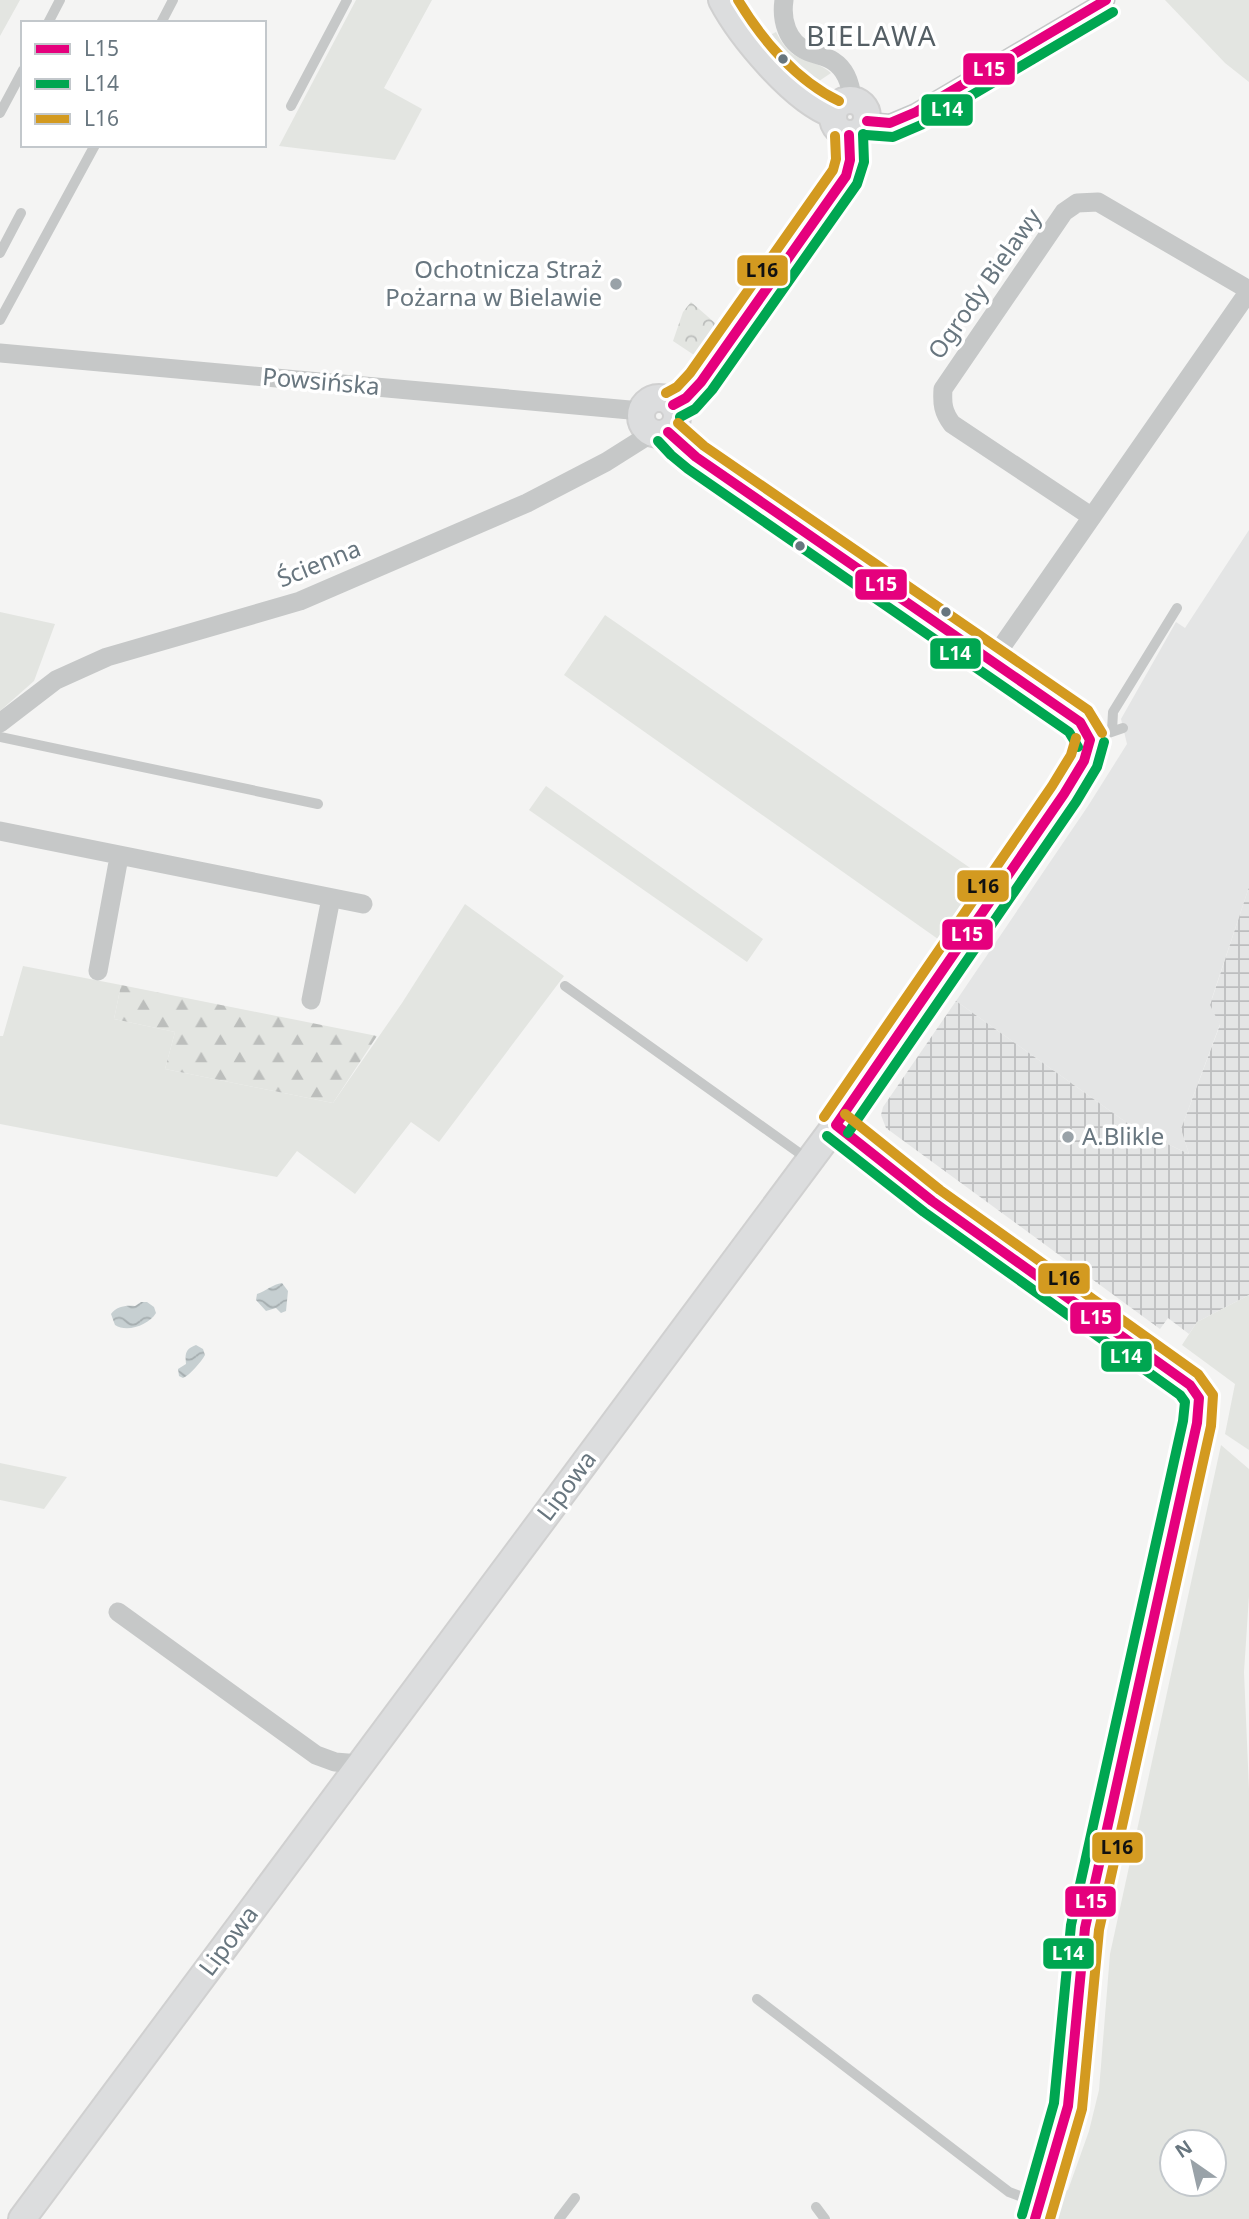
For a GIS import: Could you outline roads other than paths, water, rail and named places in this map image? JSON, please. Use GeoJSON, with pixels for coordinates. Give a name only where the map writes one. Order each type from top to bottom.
{"type":"FeatureCollection","features":[{"type":"Feature","properties":{"kind":"street"},"geometry":{"type":"LineString","coordinates":[[722,0],[745,34],[791,87],[808,100],[850,118],[890,122],[916,112],[1106,0]]}},
{"type":"Feature","properties":{"kind":"street"},"geometry":{"type":"LineString","coordinates":[[654,425],[677,419],[673,405],[686,398],[701,382],[846,176],[850,160],[848,79],[834,61],[806,51],[789,35],[783,18],[784,0]]}},
{"type":"Feature","properties":{"kind":"street","name":"Ogrody Bielawy"},"geometry":{"type":"LineString","coordinates":[[991,662],[1092,517],[1249,290],[1098,202],[1077,203],[1064,212],[943,389],[942,405],[952,424],[1092,517]]}},
{"type":"Feature","properties":{"kind":"street","name":"Powsińska"},"geometry":{"type":"LineString","coordinates":[[0,353],[654,425]]}},
{"type":"Feature","properties":{"kind":"street"},"geometry":{"type":"LineString","coordinates":[[654,425],[991,662],[1080,722],[1108,733]]}},
{"type":"Feature","properties":{"kind":"street","name":"Ścienna"},"geometry":{"type":"LineString","coordinates":[[0,723],[56,680],[107,657],[299,601],[527,503],[606,462],[654,425]]}},
{"type":"Feature","properties":{"kind":"street","name":"Lipowa"},"geometry":{"type":"LineString","coordinates":[[22,2219],[836,1125],[1064,794],[1089,748],[1108,733]]}},
{"type":"Feature","properties":{"kind":"street"},"geometry":{"type":"LineString","coordinates":[[0,831],[363,904]]}},
{"type":"Feature","properties":{"kind":"street"},"geometry":{"type":"LineString","coordinates":[[98,971],[119,857]]}},
{"type":"Feature","properties":{"kind":"street"},"geometry":{"type":"LineString","coordinates":[[311,1000],[331,898]]}},
{"type":"Feature","properties":{"kind":"street"},"geometry":{"type":"LineString","coordinates":[[836,1125],[932,1201],[1190,1385],[1199,1398],[1197,1423],[1085,1928],[1068,2106],[1037,2211]]}},
{"type":"Feature","properties":{"kind":"street"},"geometry":{"type":"LineString","coordinates":[[118,1612],[316,1755],[335,1762],[360,1763]]}},
{"type":"Feature","properties":{"kind":"lane"},"geometry":{"type":"LineString","coordinates":[[49,21],[60,0]]}},
{"type":"Feature","properties":{"kind":"lane"},"geometry":{"type":"LineString","coordinates":[[162,21],[173,0]]}},
{"type":"Feature","properties":{"kind":"lane"},"geometry":{"type":"LineString","coordinates":[[291,106],[347,0]]}},
{"type":"Feature","properties":{"kind":"lane"},"geometry":{"type":"LineString","coordinates":[[0,113],[21,74]]}},
{"type":"Feature","properties":{"kind":"lane"},"geometry":{"type":"LineString","coordinates":[[0,320],[94,147]]}},
{"type":"Feature","properties":{"kind":"lane"},"geometry":{"type":"LineString","coordinates":[[0,253],[21,214]]}},
{"type":"Feature","properties":{"kind":"lane"},"geometry":{"type":"LineString","coordinates":[[1108,733],[1113,712],[1177,608]]}},
{"type":"Feature","properties":{"kind":"lane"},"geometry":{"type":"LineString","coordinates":[[0,737],[318,803]]}},
{"type":"Feature","properties":{"kind":"lane"},"geometry":{"type":"LineString","coordinates":[[565,986],[809,1161]]}},
{"type":"Feature","properties":{"kind":"lane"},"geometry":{"type":"LineString","coordinates":[[757,1999],[1037,2211]]}},
{"type":"Feature","properties":{"kind":"lane"},"geometry":{"type":"LineString","coordinates":[[559,2219],[575,2198]]}},
{"type":"Feature","properties":{"kind":"lane"},"geometry":{"type":"LineString","coordinates":[[816,2207],[825,2219]]}},
{"type":"Feature","properties":{"kind":"water"},"geometry":{"type":"Polygon","coordinates":[[[282,1283],[288,1291],[286,1311],[281,1313],[276,1308],[266,1311],[256,1300],[257,1294],[282,1283]]]}},
{"type":"Feature","properties":{"kind":"water"},"geometry":{"type":"Polygon","coordinates":[[[147,1302],[154,1307],[156,1313],[153,1317],[131,1328],[115,1325],[111,1314],[113,1311],[147,1302]]]}},
{"type":"Feature","properties":{"kind":"water"},"geometry":{"type":"Polygon","coordinates":[[[196,1345],[203,1349],[205,1355],[183,1378],[179,1376],[178,1369],[186,1364],[188,1350],[196,1345]]]}},
{"type":"Feature","properties":{"kind":"place","name":"Ochotnicza Straż Pożarna w Bielawie"},"geometry":{"type":"Point","coordinates":[616,284]}},
{"type":"Feature","properties":{"kind":"place","name":"A.Blikle"},"geometry":{"type":"Point","coordinates":[1068,1137]}},
{"type":"Feature","properties":{"kind":"district","name":"BIELAWA"},"geometry":{"type":"Point","coordinates":[872,36]}}]}
